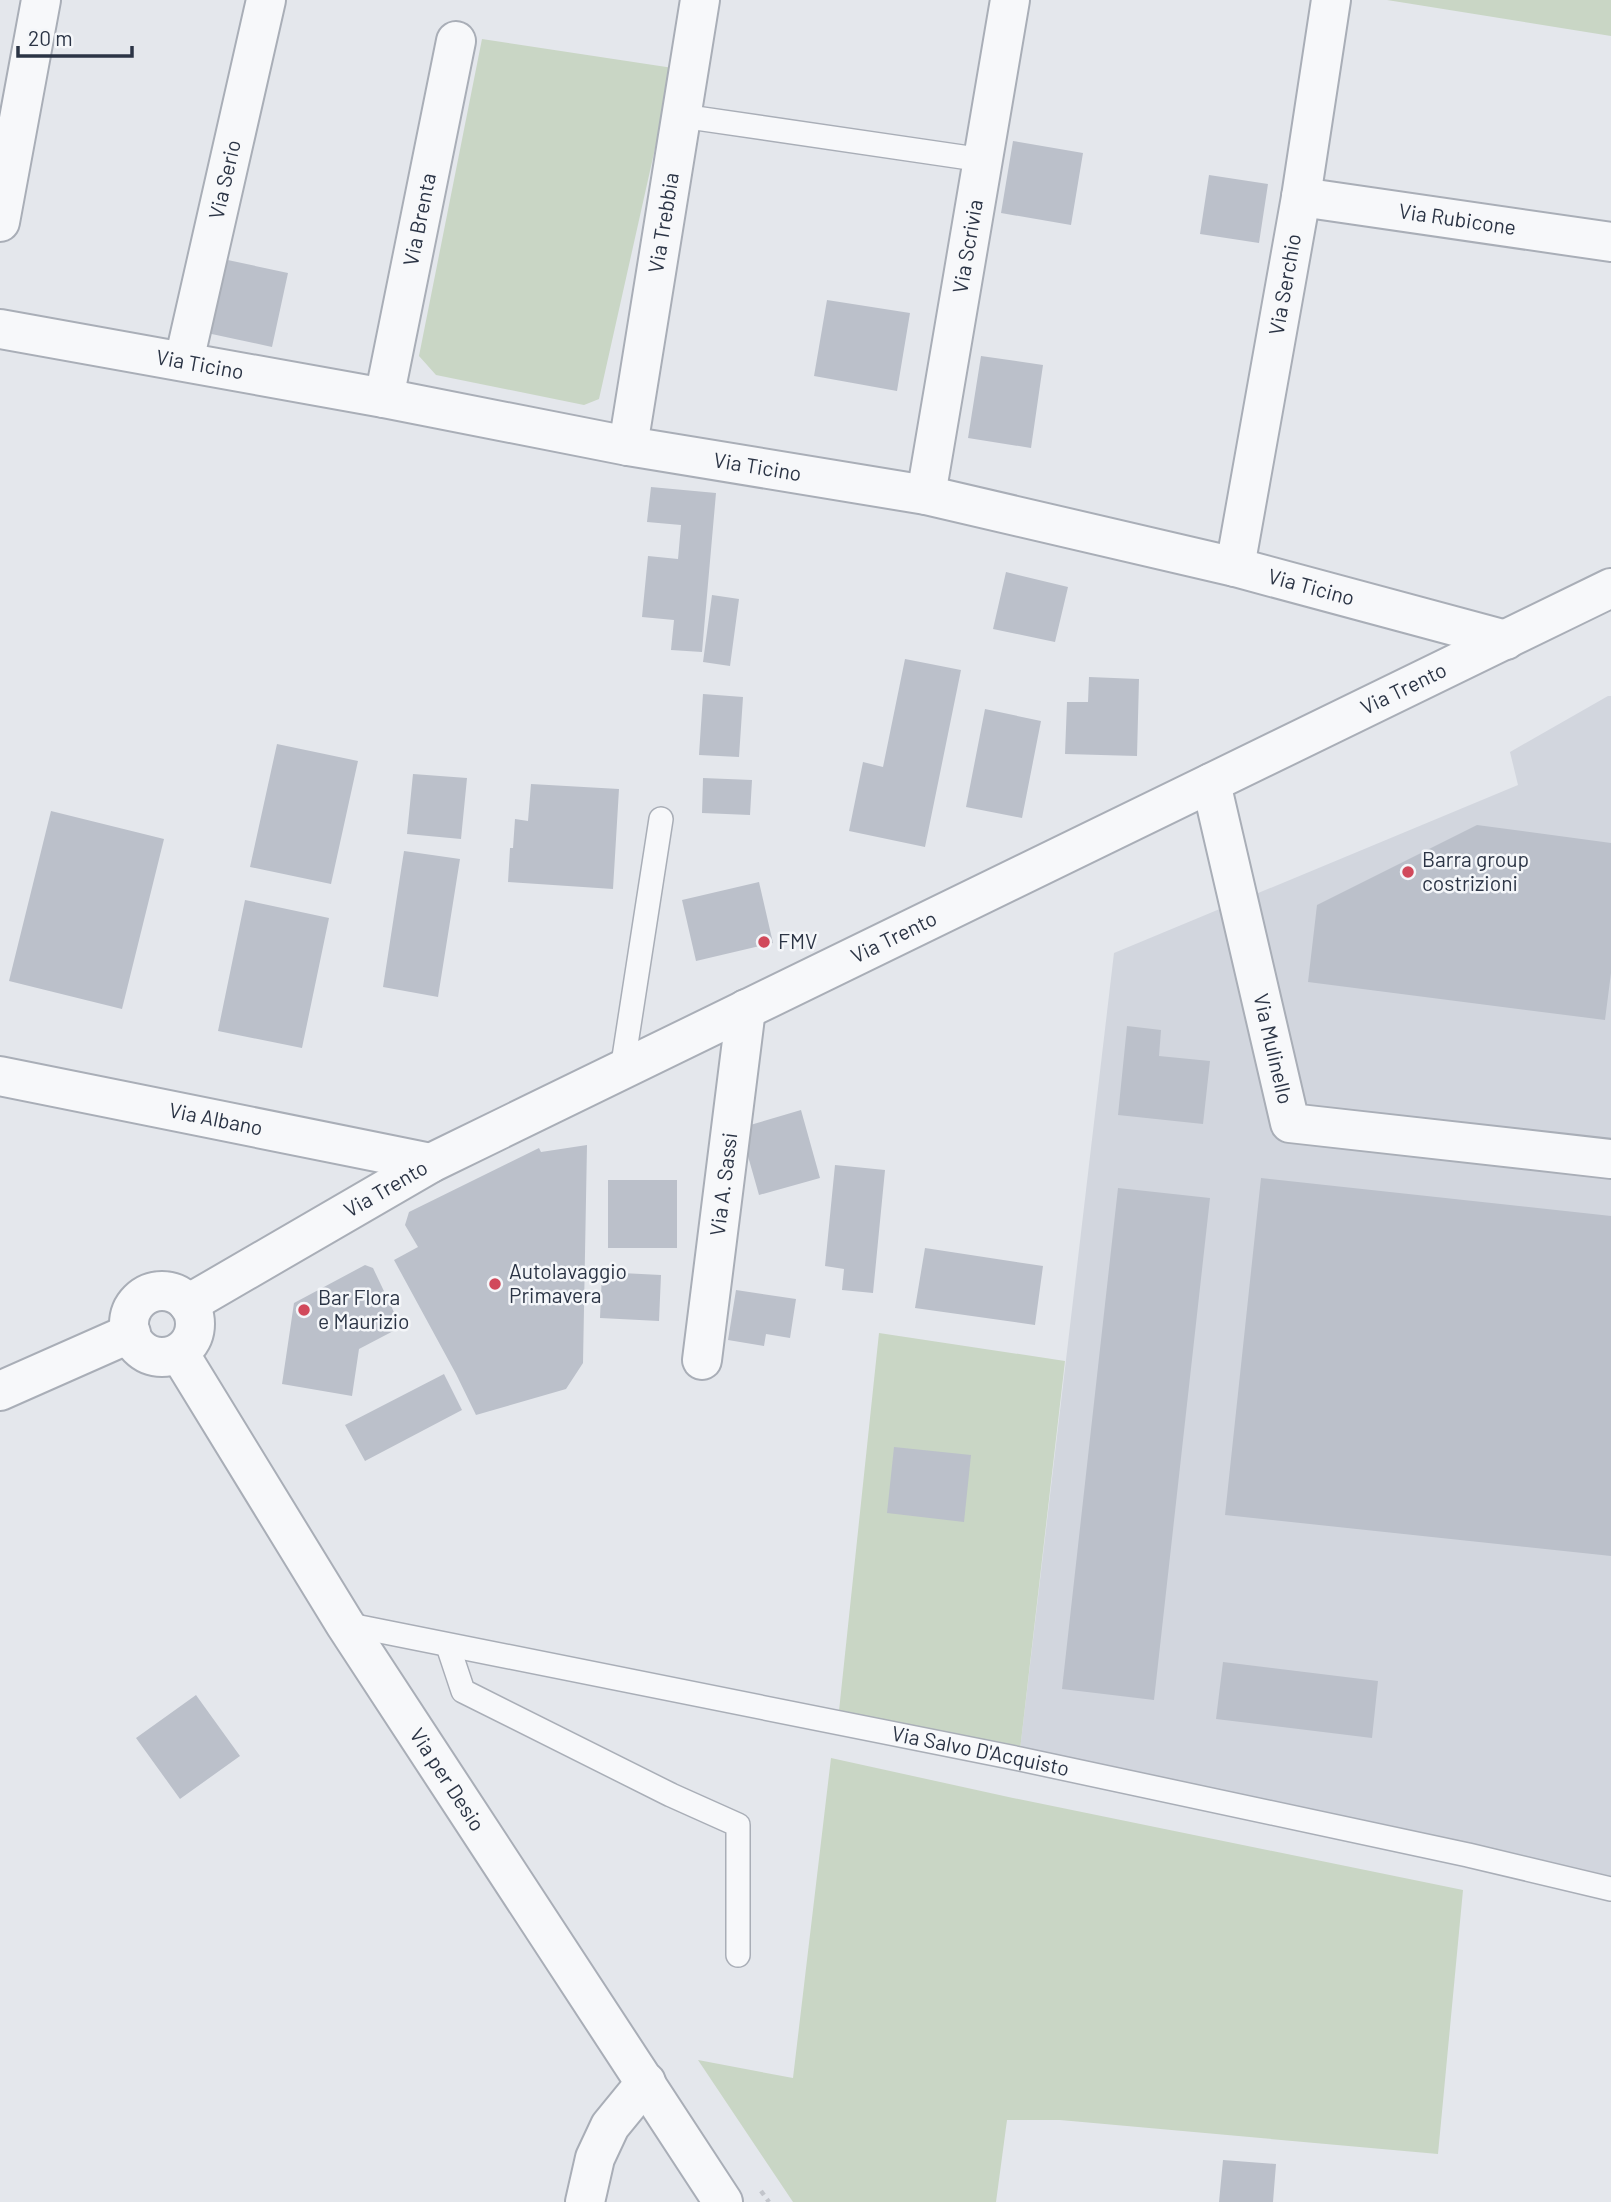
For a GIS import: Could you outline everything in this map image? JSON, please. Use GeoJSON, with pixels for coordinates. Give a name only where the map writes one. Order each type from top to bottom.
{"type":"FeatureCollection","features":[{"type":"Feature","properties":{"kind":"street"},"geometry":{"type":"LineString","coordinates":[[0,222],[41,0]]}},
{"type":"Feature","properties":{"kind":"street","name":"Via Serio"},"geometry":{"type":"LineString","coordinates":[[184,362],[266,0]]}},
{"type":"Feature","properties":{"kind":"street","name":"Via Trebbia"},"geometry":{"type":"LineString","coordinates":[[628,446],[701,0]]}},
{"type":"Feature","properties":{"kind":"street","name":"Via Scrivia"},"geometry":{"type":"LineString","coordinates":[[926,495],[1010,0]]}},
{"type":"Feature","properties":{"kind":"street","name":"Via Serchio"},"geometry":{"type":"LineString","coordinates":[[1235,567],[1301,197],[1331,0]]}},
{"type":"Feature","properties":{"kind":"street","name":"Via Brenta"},"geometry":{"type":"LineString","coordinates":[[384,398],[456,41]]}},
{"type":"Feature","properties":{"kind":"street","name":"Via Rubicone"},"geometry":{"type":"LineString","coordinates":[[1301,197],[1611,242]]}},
{"type":"Feature","properties":{"kind":"street","name":"Via Ticino"},"geometry":{"type":"LineString","coordinates":[[0,329],[384,398],[628,446],[926,495],[1235,567],[1506,640]]}},
{"type":"Feature","properties":{"kind":"street","name":"Via Trento"},"geometry":{"type":"LineString","coordinates":[[188,1304],[431,1163],[1611,588]]}},
{"type":"Feature","properties":{"kind":"street","name":"Via Mulinello"},"geometry":{"type":"LineString","coordinates":[[1211,783],[1290,1123],[1611,1158]]}},
{"type":"Feature","properties":{"kind":"street","name":"Via A. Sassi"},"geometry":{"type":"LineString","coordinates":[[702,1360],[746,1009]]}},
{"type":"Feature","properties":{"kind":"street","name":"Via Albano"},"geometry":{"type":"LineString","coordinates":[[0,1076],[431,1163]]}},
{"type":"Feature","properties":{"kind":"street"},"geometry":{"type":"LineString","coordinates":[[167,1291],[188,1304],[194,1316],[195,1330],[190,1343],[179,1353],[156,1356],[145,1352],[136,1344],[131,1333],[130,1320],[134,1308],[142,1298],[153,1292],[167,1291]]}},
{"type":"Feature","properties":{"kind":"street"},"geometry":{"type":"LineString","coordinates":[[0,1391],[131,1333]]}},
{"type":"Feature","properties":{"kind":"street","name":"Via per Desio"},"geometry":{"type":"LineString","coordinates":[[179,1353],[345,1625],[723,2202]]}},
{"type":"Feature","properties":{"kind":"street"},"geometry":{"type":"LineString","coordinates":[[585,2202],[594,2158],[610,2126],[646,2082]]}},
{"type":"Feature","properties":{"kind":"lane"},"geometry":{"type":"LineString","coordinates":[[682,116],[983,160]]}},
{"type":"Feature","properties":{"kind":"lane"},"geometry":{"type":"LineString","coordinates":[[622,1070],[661,819]]}},
{"type":"Feature","properties":{"kind":"lane","name":"Via Salvo D'Acquisto"},"geometry":{"type":"LineString","coordinates":[[345,1625],[1034,1762],[1468,1855],[1611,1889]]}},
{"type":"Feature","properties":{"kind":"lane"},"geometry":{"type":"LineString","coordinates":[[448,1646],[463,1691],[671,1795],[738,1825],[738,1955]]}},
{"type":"Feature","properties":{"kind":"shaded area"},"geometry":{"type":"Polygon","coordinates":[[[1611,696],[1611,1877],[1473,1845],[1020,1750],[1114,953],[1518,785],[1510,752],[1611,696]]]}},
{"type":"Feature","properties":{"kind":"green space"},"geometry":{"type":"Polygon","coordinates":[[[1387,0],[1611,0],[1611,36],[1387,0]]]}},
{"type":"Feature","properties":{"kind":"green space"},"geometry":{"type":"Polygon","coordinates":[[[482,39],[673,68],[599,399],[584,405],[436,375],[419,356],[482,39]]]}},
{"type":"Feature","properties":{"kind":"green space"},"geometry":{"type":"Polygon","coordinates":[[[879,1333],[1065,1361],[1020,1750],[839,1711],[879,1333]]]}},
{"type":"Feature","properties":{"kind":"green space"},"geometry":{"type":"Polygon","coordinates":[[[831,1758],[1463,1890],[1438,2154],[1060,2120],[1007,2120],[996,2202],[793,2202],[698,2060],[793,2078],[831,1758]]]}},
{"type":"Feature","properties":{"kind":"building"},"geometry":{"type":"Polygon","coordinates":[[[1013,141],[1083,153],[1071,225],[1001,213],[1013,141]]]}},
{"type":"Feature","properties":{"kind":"building"},"geometry":{"type":"Polygon","coordinates":[[[1209,175],[1268,184],[1259,243],[1200,234],[1209,175]]]}},
{"type":"Feature","properties":{"kind":"building"},"geometry":{"type":"Polygon","coordinates":[[[223,259],[288,273],[272,347],[207,333],[223,259]]]}},
{"type":"Feature","properties":{"kind":"building"},"geometry":{"type":"Polygon","coordinates":[[[827,300],[910,313],[897,391],[814,376],[827,300]]]}},
{"type":"Feature","properties":{"kind":"building"},"geometry":{"type":"Polygon","coordinates":[[[981,356],[1043,365],[1031,448],[968,438],[981,356]]]}},
{"type":"Feature","properties":{"kind":"building"},"geometry":{"type":"Polygon","coordinates":[[[651,487],[716,493],[702,652],[671,650],[674,620],[642,617],[648,556],[678,559],[681,525],[647,522],[651,487]]]}},
{"type":"Feature","properties":{"kind":"building"},"geometry":{"type":"Polygon","coordinates":[[[1006,572],[1068,587],[1055,642],[993,629],[1006,572]]]}},
{"type":"Feature","properties":{"kind":"building"},"geometry":{"type":"Polygon","coordinates":[[[712,595],[739,599],[730,666],[703,662],[712,595]]]}},
{"type":"Feature","properties":{"kind":"building"},"geometry":{"type":"Polygon","coordinates":[[[905,659],[961,670],[925,847],[849,831],[863,762],[883,767],[905,659]]]}},
{"type":"Feature","properties":{"kind":"building"},"geometry":{"type":"Polygon","coordinates":[[[1089,677],[1139,679],[1137,756],[1065,754],[1067,702],[1088,702],[1089,677]]]}},
{"type":"Feature","properties":{"kind":"building"},"geometry":{"type":"Polygon","coordinates":[[[703,694],[743,697],[739,757],[699,755],[703,694]]]}},
{"type":"Feature","properties":{"kind":"building"},"geometry":{"type":"Polygon","coordinates":[[[985,709],[1041,721],[1022,818],[966,807],[985,709]]]}},
{"type":"Feature","properties":{"kind":"building"},"geometry":{"type":"Polygon","coordinates":[[[277,744],[358,761],[331,884],[250,867],[277,744]]]}},
{"type":"Feature","properties":{"kind":"building"},"geometry":{"type":"Polygon","coordinates":[[[413,774],[467,778],[461,839],[407,834],[413,774]]]}},
{"type":"Feature","properties":{"kind":"building"},"geometry":{"type":"Polygon","coordinates":[[[703,778],[752,780],[750,815],[702,813],[703,778]]]}},
{"type":"Feature","properties":{"kind":"building"},"geometry":{"type":"Polygon","coordinates":[[[531,784],[619,789],[613,889],[508,882],[515,819],[528,821],[531,784]]]}},
{"type":"Feature","properties":{"kind":"building"},"geometry":{"type":"Polygon","coordinates":[[[51,811],[164,839],[122,1009],[9,981],[51,811]]]}},
{"type":"Feature","properties":{"kind":"building"},"geometry":{"type":"Polygon","coordinates":[[[1477,825],[1611,843],[1611,973],[1605,1020],[1308,982],[1317,905],[1477,825]]]}},
{"type":"Feature","properties":{"kind":"building"},"geometry":{"type":"Polygon","coordinates":[[[404,851],[460,859],[438,997],[383,987],[404,851]]]}},
{"type":"Feature","properties":{"kind":"building"},"geometry":{"type":"Polygon","coordinates":[[[759,882],[773,943],[696,961],[682,900],[759,882]]]}},
{"type":"Feature","properties":{"kind":"building"},"geometry":{"type":"Polygon","coordinates":[[[245,900],[329,918],[302,1048],[218,1031],[245,900]]]}},
{"type":"Feature","properties":{"kind":"building"},"geometry":{"type":"Polygon","coordinates":[[[1127,1026],[1161,1030],[1159,1056],[1210,1061],[1203,1124],[1118,1115],[1127,1026]]]}},
{"type":"Feature","properties":{"kind":"building"},"geometry":{"type":"Polygon","coordinates":[[[801,1110],[820,1178],[759,1195],[740,1128],[801,1110]]]}},
{"type":"Feature","properties":{"kind":"building","name":"Autolavaggio Primavera"},"geometry":{"type":"Polygon","coordinates":[[[587,1145],[583,1363],[566,1389],[476,1415],[394,1260],[418,1247],[405,1225],[409,1212],[539,1148],[541,1152],[587,1145]]]}},
{"type":"Feature","properties":{"kind":"building"},"geometry":{"type":"Polygon","coordinates":[[[835,1165],[885,1170],[873,1293],[842,1290],[844,1269],[825,1266],[835,1165]]]}},
{"type":"Feature","properties":{"kind":"building"},"geometry":{"type":"Polygon","coordinates":[[[1261,1178],[1611,1216],[1611,1556],[1225,1515],[1261,1178]]]}},
{"type":"Feature","properties":{"kind":"building"},"geometry":{"type":"Polygon","coordinates":[[[608,1180],[677,1180],[677,1248],[608,1248],[608,1180]]]}},
{"type":"Feature","properties":{"kind":"building"},"geometry":{"type":"Polygon","coordinates":[[[1118,1188],[1210,1198],[1154,1700],[1062,1689],[1118,1188]]]}},
{"type":"Feature","properties":{"kind":"building"},"geometry":{"type":"Polygon","coordinates":[[[925,1248],[1043,1266],[1035,1325],[915,1308],[925,1248]]]}},
{"type":"Feature","properties":{"kind":"building"},"geometry":{"type":"Polygon","coordinates":[[[365,1265],[373,1268],[401,1327],[359,1349],[352,1396],[282,1384],[294,1303],[365,1265]]]}},
{"type":"Feature","properties":{"kind":"building"},"geometry":{"type":"Polygon","coordinates":[[[602,1272],[661,1275],[659,1321],[600,1318],[602,1272]]]}},
{"type":"Feature","properties":{"kind":"building"},"geometry":{"type":"Polygon","coordinates":[[[736,1290],[796,1299],[790,1338],[766,1334],[764,1346],[728,1340],[736,1290]]]}},
{"type":"Feature","properties":{"kind":"building"},"geometry":{"type":"Polygon","coordinates":[[[444,1374],[462,1410],[365,1461],[345,1425],[444,1374]]]}},
{"type":"Feature","properties":{"kind":"building"},"geometry":{"type":"Polygon","coordinates":[[[894,1447],[971,1455],[964,1522],[887,1513],[894,1447]]]}},
{"type":"Feature","properties":{"kind":"building"},"geometry":{"type":"Polygon","coordinates":[[[1223,1662],[1378,1681],[1372,1738],[1216,1719],[1223,1662]]]}},
{"type":"Feature","properties":{"kind":"building"},"geometry":{"type":"Polygon","coordinates":[[[196,1695],[240,1756],[180,1799],[136,1738],[196,1695]]]}},
{"type":"Feature","properties":{"kind":"building"},"geometry":{"type":"Polygon","coordinates":[[[1223,2160],[1276,2164],[1273,2202],[1219,2202],[1223,2160]]]}},
{"type":"Feature","properties":{"kind":"place","name":"Barra group costrizioni"},"geometry":{"type":"Point","coordinates":[1408,872]}},
{"type":"Feature","properties":{"kind":"place","name":"FMV"},"geometry":{"type":"Point","coordinates":[764,942]}},
{"type":"Feature","properties":{"kind":"place","name":"Autolavaggio Primavera"},"geometry":{"type":"Point","coordinates":[495,1284]}},
{"type":"Feature","properties":{"kind":"place","name":"Bar Flora e Maurizio"},"geometry":{"type":"Point","coordinates":[304,1310]}}]}
